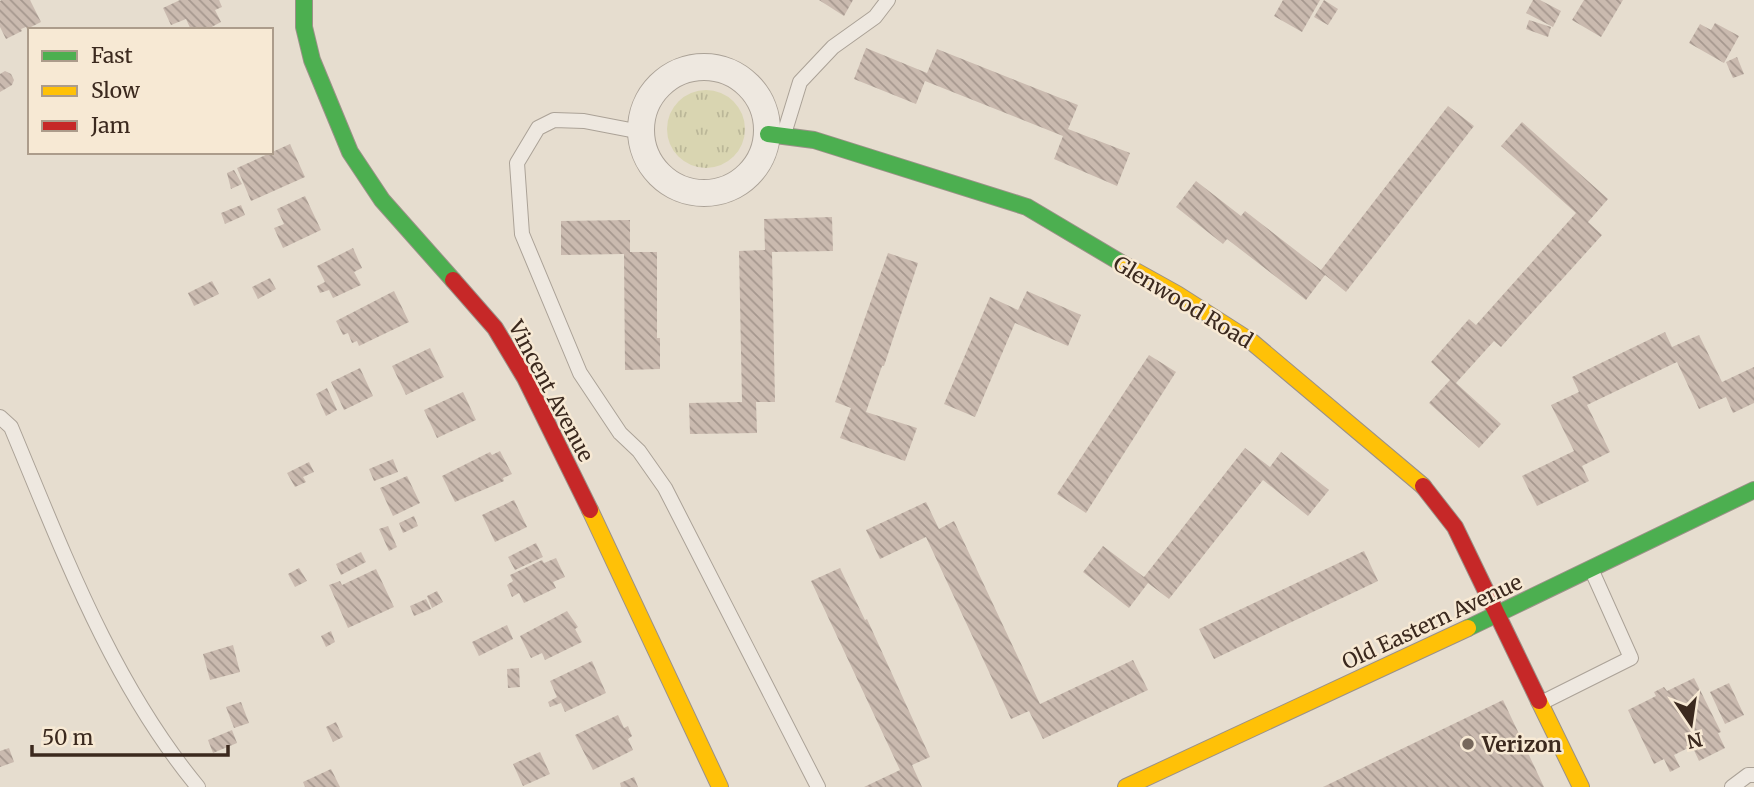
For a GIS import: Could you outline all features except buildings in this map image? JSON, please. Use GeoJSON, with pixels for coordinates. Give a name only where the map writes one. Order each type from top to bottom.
{"type":"FeatureCollection","features":[{"type":"Feature","properties":{"kind":"street","name":"Vincent Avenue"},"geometry":{"type":"LineString","coordinates":[[304,0],[304,27],[312,60],[350,152],[382,200],[495,328],[526,378],[720,787]]}},
{"type":"Feature","properties":{"kind":"street"},"geometry":{"type":"LineString","coordinates":[[705,67],[725,70],[743,80],[757,95],[776,135],[752,173],[735,186],[714,193],[692,192],[672,185],[656,172],[645,153],[640,132],[643,112],[652,94],[666,79],[685,70],[705,67]]}},
{"type":"Feature","properties":{"kind":"street","name":"Glenwood Road"},"geometry":{"type":"LineString","coordinates":[[776,135],[814,140],[1027,207],[1101,253],[1177,294],[1252,342],[1428,490],[1455,527],[1581,787]]}},
{"type":"Feature","properties":{"kind":"street","name":"Old Eastern Avenue"},"geometry":{"type":"LineString","coordinates":[[1126,787],[1499,614],[1754,490]]}},
{"type":"Feature","properties":{"kind":"lane"},"geometry":{"type":"LineString","coordinates":[[776,135],[800,82],[833,47],[875,17],[888,0]]}},
{"type":"Feature","properties":{"kind":"lane"},"geometry":{"type":"LineString","coordinates":[[640,132],[584,121],[554,120],[538,128],[517,163],[522,234],[580,373],[620,433],[639,451],[665,488],[818,787]]}},
{"type":"Feature","properties":{"kind":"lane"},"geometry":{"type":"LineString","coordinates":[[0,417],[10,427],[64,554],[129,688],[182,768],[198,787]]}},
{"type":"Feature","properties":{"kind":"lane"},"geometry":{"type":"LineString","coordinates":[[1541,703],[1631,659],[1591,570]]}},
{"type":"Feature","properties":{"kind":"lane"},"geometry":{"type":"LineString","coordinates":[[1732,787],[1748,775],[1754,775]]}},
{"type":"Feature","properties":{"kind":"green space"},"geometry":{"type":"Polygon","coordinates":[[[706,90],[721,93],[734,101],[742,114],[745,129],[742,144],[734,157],[721,165],[706,168],[691,165],[678,157],[670,144],[667,129],[670,114],[678,101],[691,93],[706,90]]]}},
{"type":"Feature","properties":{"kind":"traffic: fast"},"geometry":{"type":"LineString","coordinates":[[304,0],[304,27],[312,60],[350,152],[382,200],[453,280]]}},
{"type":"Feature","properties":{"kind":"traffic: fast"},"geometry":{"type":"LineString","coordinates":[[768,134],[814,140],[1027,207],[1123,264]]}},
{"type":"Feature","properties":{"kind":"traffic: fast"},"geometry":{"type":"LineString","coordinates":[[1468,628],[1754,490]]}},
{"type":"Feature","properties":{"kind":"traffic: slow"},"geometry":{"type":"LineString","coordinates":[[1123,264],[1177,294],[1252,342],[1423,486]]}},
{"type":"Feature","properties":{"kind":"traffic: slow"},"geometry":{"type":"LineString","coordinates":[[590,510],[720,787]]}},
{"type":"Feature","properties":{"kind":"traffic: slow"},"geometry":{"type":"LineString","coordinates":[[1126,787],[1468,628]]}},
{"type":"Feature","properties":{"kind":"traffic: slow"},"geometry":{"type":"LineString","coordinates":[[1539,701],[1581,787]]}},
{"type":"Feature","properties":{"kind":"traffic: jam"},"geometry":{"type":"LineString","coordinates":[[453,280],[495,328],[525,378],[590,510]]}},
{"type":"Feature","properties":{"kind":"traffic: jam"},"geometry":{"type":"LineString","coordinates":[[1423,486],[1455,527],[1539,701]]}},
{"type":"Feature","properties":{"kind":"place","name":"Verizon"},"geometry":{"type":"Point","coordinates":[1468,744]}}]}
